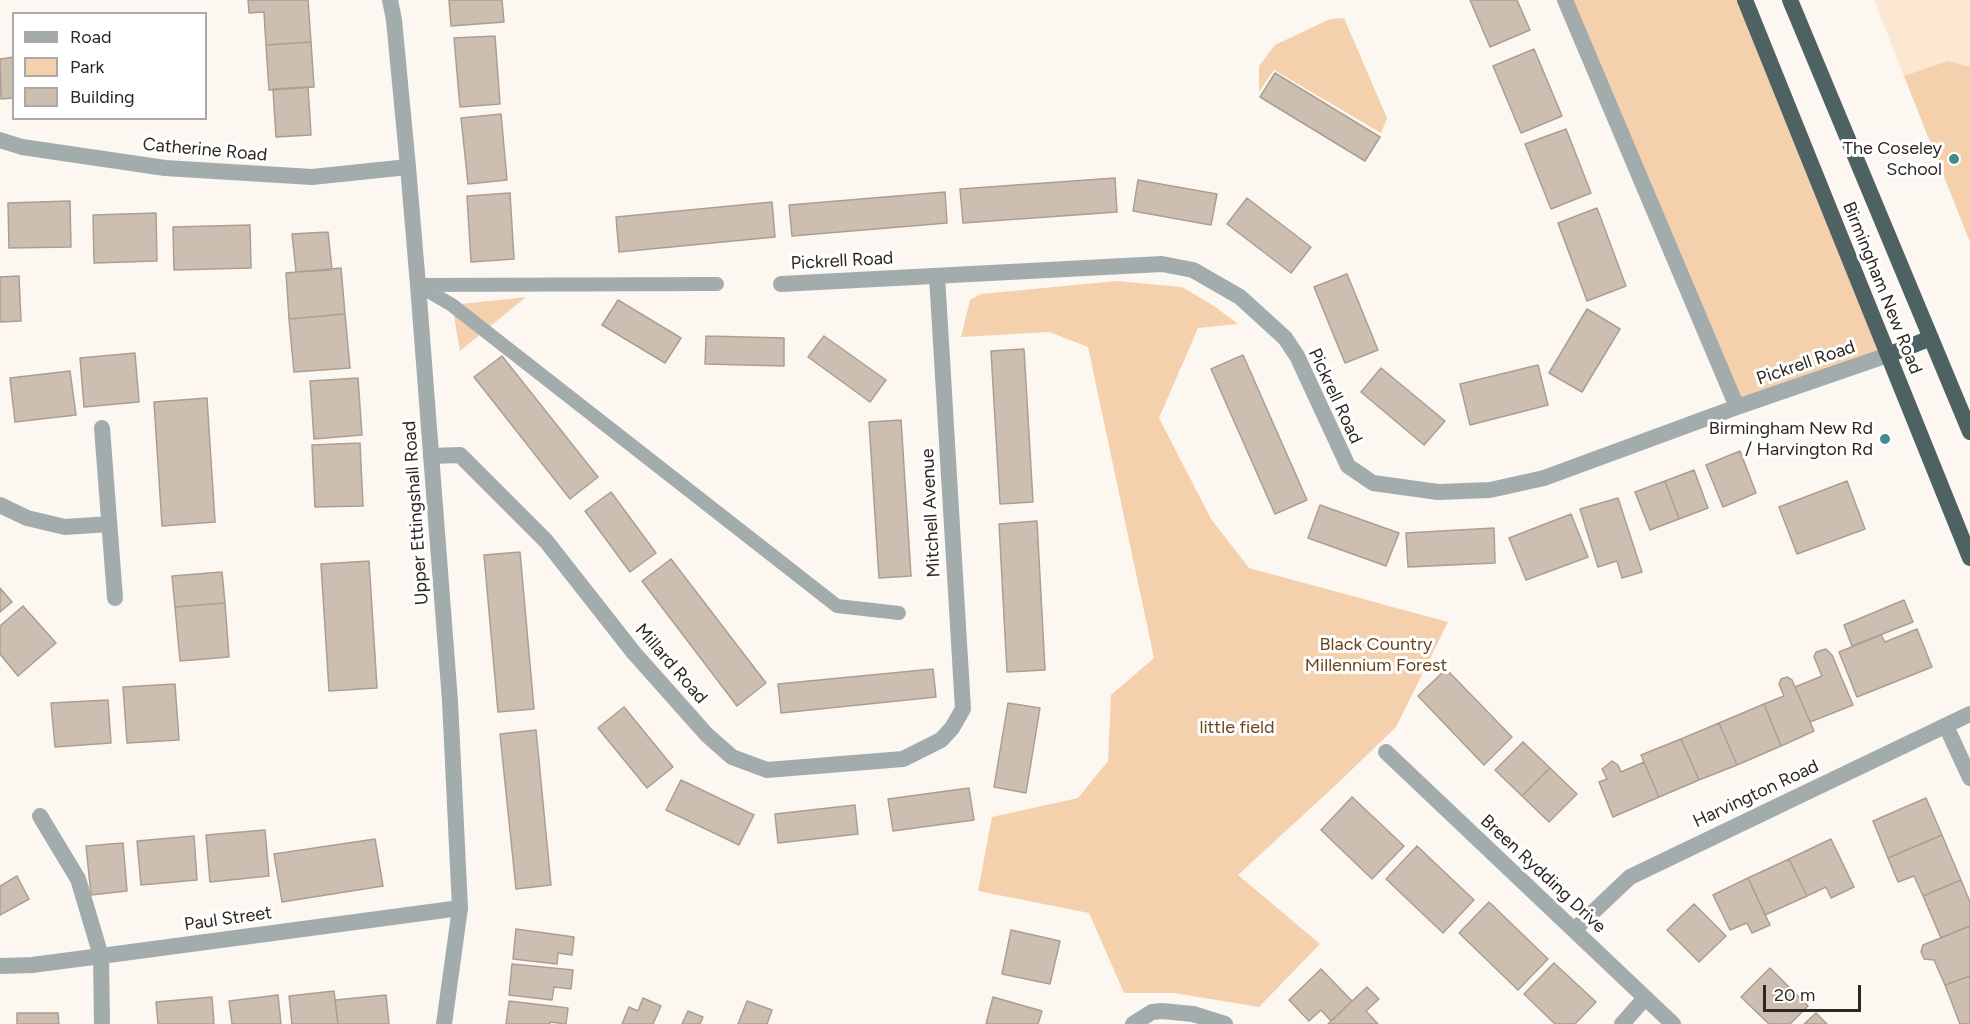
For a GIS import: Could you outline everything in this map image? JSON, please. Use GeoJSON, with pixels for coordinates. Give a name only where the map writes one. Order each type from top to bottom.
{"type":"FeatureCollection","features":[{"type":"Feature","properties":{"kind":"highway","name":"Birmingham New Road"},"geometry":{"type":"LineString","coordinates":[[1745,0],[1970,558]]}},
{"type":"Feature","properties":{"kind":"highway","name":"Birmingham New Road"},"geometry":{"type":"LineString","coordinates":[[1790,0],[1970,432]]}},
{"type":"Feature","properties":{"kind":"highway"},"geometry":{"type":"LineString","coordinates":[[1888,355],[1931,338]]}},
{"type":"Feature","properties":{"kind":"street","name":"Upper Ettingshall Road"},"geometry":{"type":"LineString","coordinates":[[390,0],[394,20],[408,167],[450,701],[460,908],[444,1024]]}},
{"type":"Feature","properties":{"kind":"street"},"geometry":{"type":"LineString","coordinates":[[1564,0],[1737,407]]}},
{"type":"Feature","properties":{"kind":"street","name":"Catherine Road"},"geometry":{"type":"LineString","coordinates":[[0,140],[22,147],[165,168],[312,177],[408,167]]}},
{"type":"Feature","properties":{"kind":"street","name":"Pickrell Road"},"geometry":{"type":"LineString","coordinates":[[781,284],[1162,264],[1193,270],[1240,297],[1285,338],[1297,356],[1348,466],[1373,483],[1438,492],[1490,490],[1544,477],[1888,355]]}},
{"type":"Feature","properties":{"kind":"street","name":"Mitchell Avenue"},"geometry":{"type":"LineString","coordinates":[[937,276],[963,709],[952,728],[940,740]]}},
{"type":"Feature","properties":{"kind":"street"},"geometry":{"type":"LineString","coordinates":[[102,428],[116,598]]}},
{"type":"Feature","properties":{"kind":"street","name":"Millard Road"},"geometry":{"type":"LineString","coordinates":[[431,456],[459,455],[546,541],[641,661],[707,735],[732,758],[767,770],[903,759],[940,740]]}},
{"type":"Feature","properties":{"kind":"street"},"geometry":{"type":"LineString","coordinates":[[0,505],[27,518],[65,527],[109,524]]}},
{"type":"Feature","properties":{"kind":"street","name":"Harvington Road"},"geometry":{"type":"LineString","coordinates":[[1574,930],[1630,877],[1970,714]]}},
{"type":"Feature","properties":{"kind":"street"},"geometry":{"type":"LineString","coordinates":[[1946,726],[1970,778]]}},
{"type":"Feature","properties":{"kind":"street","name":"Breen Rydding Drive"},"geometry":{"type":"LineString","coordinates":[[1386,752],[1673,1024]]}},
{"type":"Feature","properties":{"kind":"street"},"geometry":{"type":"LineString","coordinates":[[40,816],[78,879],[101,956],[102,1024]]}},
{"type":"Feature","properties":{"kind":"street","name":"Paul Street"},"geometry":{"type":"LineString","coordinates":[[0,966],[32,965],[460,908]]}},
{"type":"Feature","properties":{"kind":"street"},"geometry":{"type":"LineString","coordinates":[[1622,1024],[1646,998]]}},
{"type":"Feature","properties":{"kind":"street"},"geometry":{"type":"LineString","coordinates":[[1133,1024],[1152,1012],[1162,1011],[1193,1014],[1225,1024]]}},
{"type":"Feature","properties":{"kind":"lane"},"geometry":{"type":"LineString","coordinates":[[418,285],[717,284]]}},
{"type":"Feature","properties":{"kind":"lane"},"geometry":{"type":"LineString","coordinates":[[418,285],[452,305],[837,606],[899,614]]}},
{"type":"Feature","properties":{"kind":"shaded area","name":"The Coseley School"},"geometry":{"type":"Polygon","coordinates":[[[1874,0],[1970,0],[1970,242],[1904,76],[1874,0]]]}},
{"type":"Feature","properties":{"kind":"green space"},"geometry":{"type":"Polygon","coordinates":[[[1565,0],[1738,0],[1888,355],[1737,407],[1565,0]]]}},
{"type":"Feature","properties":{"kind":"green space"},"geometry":{"type":"Polygon","coordinates":[[[1344,18],[1387,118],[1381,133],[1274,70],[1259,92],[1259,66],[1275,45],[1330,19],[1344,18]]]}},
{"type":"Feature","properties":{"kind":"green space"},"geometry":{"type":"Polygon","coordinates":[[[1948,61],[1970,67],[1970,242],[1904,76],[1948,61]]]}},
{"type":"Feature","properties":{"kind":"green space","name":"little field"},"geometry":{"type":"Polygon","coordinates":[[[1117,281],[1182,287],[1238,324],[1198,328],[1159,418],[1211,519],[1249,568],[1448,622],[1396,727],[1238,875],[1320,944],[1259,1007],[1174,993],[1124,993],[1089,913],[978,891],[992,817],[1078,798],[1108,761],[1111,695],[1154,658],[1088,347],[1049,332],[961,337],[970,300],[981,294],[1117,281]]]}},
{"type":"Feature","properties":{"kind":"green space"},"geometry":{"type":"Polygon","coordinates":[[[526,297],[460,351],[452,305],[526,297]]]}},
{"type":"Feature","properties":{"kind":"building"},"geometry":{"type":"Polygon","coordinates":[[[248,0],[308,0],[311,42],[266,45],[264,12],[249,13],[248,0]]]}},
{"type":"Feature","properties":{"kind":"building"},"geometry":{"type":"Polygon","coordinates":[[[449,0],[502,0],[504,22],[451,26],[449,0]]]}},
{"type":"Feature","properties":{"kind":"building"},"geometry":{"type":"Polygon","coordinates":[[[1470,0],[1517,0],[1530,30],[1490,47],[1470,0]]]}},
{"type":"Feature","properties":{"kind":"building"},"geometry":{"type":"Polygon","coordinates":[[[495,36],[500,104],[460,107],[454,38],[495,36]]]}},
{"type":"Feature","properties":{"kind":"building"},"geometry":{"type":"Polygon","coordinates":[[[311,42],[314,87],[269,90],[266,45],[311,42]]]}},
{"type":"Feature","properties":{"kind":"building"},"geometry":{"type":"Polygon","coordinates":[[[1534,49],[1562,116],[1521,133],[1493,66],[1534,49]]]}},
{"type":"Feature","properties":{"kind":"building"},"geometry":{"type":"Polygon","coordinates":[[[12,57],[12,98],[1,99],[0,59],[12,57]]]}},
{"type":"Feature","properties":{"kind":"building"},"geometry":{"type":"Polygon","coordinates":[[[1275,73],[1380,137],[1365,161],[1260,97],[1275,73]]]}},
{"type":"Feature","properties":{"kind":"building"},"geometry":{"type":"Polygon","coordinates":[[[308,87],[311,135],[276,137],[273,89],[308,87]]]}},
{"type":"Feature","properties":{"kind":"building"},"geometry":{"type":"Polygon","coordinates":[[[501,114],[507,180],[468,184],[461,118],[501,114]]]}},
{"type":"Feature","properties":{"kind":"building"},"geometry":{"type":"Polygon","coordinates":[[[1566,129],[1591,193],[1551,209],[1525,144],[1566,129]]]}},
{"type":"Feature","properties":{"kind":"building"},"geometry":{"type":"Polygon","coordinates":[[[1115,178],[1117,212],[963,223],[960,189],[1115,178]]]}},
{"type":"Feature","properties":{"kind":"building"},"geometry":{"type":"Polygon","coordinates":[[[1138,180],[1217,194],[1211,225],[1133,211],[1138,180]]]}},
{"type":"Feature","properties":{"kind":"building"},"geometry":{"type":"Polygon","coordinates":[[[945,192],[947,223],[792,236],[789,205],[945,192]]]}},
{"type":"Feature","properties":{"kind":"building"},"geometry":{"type":"Polygon","coordinates":[[[510,193],[514,259],[471,262],[467,196],[510,193]]]}},
{"type":"Feature","properties":{"kind":"building"},"geometry":{"type":"Polygon","coordinates":[[[1247,198],[1311,247],[1291,273],[1227,224],[1247,198]]]}},
{"type":"Feature","properties":{"kind":"building"},"geometry":{"type":"Polygon","coordinates":[[[70,201],[71,247],[9,248],[8,203],[70,201]]]}},
{"type":"Feature","properties":{"kind":"building"},"geometry":{"type":"Polygon","coordinates":[[[772,202],[775,237],[619,252],[616,217],[772,202]]]}},
{"type":"Feature","properties":{"kind":"building"},"geometry":{"type":"Polygon","coordinates":[[[1597,208],[1626,286],[1587,301],[1558,223],[1597,208]]]}},
{"type":"Feature","properties":{"kind":"building"},"geometry":{"type":"Polygon","coordinates":[[[156,213],[157,261],[94,263],[93,215],[156,213]]]}},
{"type":"Feature","properties":{"kind":"building"},"geometry":{"type":"Polygon","coordinates":[[[250,225],[251,268],[174,270],[173,227],[250,225]]]}},
{"type":"Feature","properties":{"kind":"building"},"geometry":{"type":"Polygon","coordinates":[[[328,232],[332,270],[296,272],[292,234],[328,232]]]}},
{"type":"Feature","properties":{"kind":"building"},"geometry":{"type":"Polygon","coordinates":[[[341,268],[345,314],[289,319],[286,273],[341,268]]]}},
{"type":"Feature","properties":{"kind":"building"},"geometry":{"type":"Polygon","coordinates":[[[1347,274],[1378,350],[1345,363],[1314,287],[1347,274]]]}},
{"type":"Feature","properties":{"kind":"building"},"geometry":{"type":"Polygon","coordinates":[[[19,276],[21,321],[0,322],[0,277],[19,276]]]}},
{"type":"Feature","properties":{"kind":"building"},"geometry":{"type":"Polygon","coordinates":[[[618,300],[681,338],[665,363],[602,325],[618,300]]]}},
{"type":"Feature","properties":{"kind":"building"},"geometry":{"type":"Polygon","coordinates":[[[1587,309],[1620,329],[1582,392],[1549,373],[1587,309]]]}},
{"type":"Feature","properties":{"kind":"building"},"geometry":{"type":"Polygon","coordinates":[[[345,314],[350,368],[294,372],[289,319],[345,314]]]}},
{"type":"Feature","properties":{"kind":"building"},"geometry":{"type":"Polygon","coordinates":[[[706,336],[784,338],[784,366],[705,364],[706,336]]]}},
{"type":"Feature","properties":{"kind":"building"},"geometry":{"type":"Polygon","coordinates":[[[824,336],[886,380],[870,402],[808,357],[824,336]]]}},
{"type":"Feature","properties":{"kind":"building"},"geometry":{"type":"Polygon","coordinates":[[[1024,349],[1033,502],[1000,504],[991,351],[1024,349]]]}},
{"type":"Feature","properties":{"kind":"building"},"geometry":{"type":"Polygon","coordinates":[[[135,353],[139,402],[84,407],[80,358],[135,353]]]}},
{"type":"Feature","properties":{"kind":"building"},"geometry":{"type":"Polygon","coordinates":[[[1243,355],[1307,500],[1275,514],[1211,369],[1243,355]]]}},
{"type":"Feature","properties":{"kind":"building"},"geometry":{"type":"Polygon","coordinates":[[[502,356],[598,477],[570,499],[474,377],[502,356]]]}},
{"type":"Feature","properties":{"kind":"building"},"geometry":{"type":"Polygon","coordinates":[[[1538,365],[1548,405],[1470,425],[1460,384],[1538,365]]]}},
{"type":"Feature","properties":{"kind":"building"},"geometry":{"type":"Polygon","coordinates":[[[1381,368],[1445,421],[1424,445],[1361,392],[1381,368]]]}},
{"type":"Feature","properties":{"kind":"building"},"geometry":{"type":"Polygon","coordinates":[[[70,371],[76,415],[15,422],[10,378],[70,371]]]}},
{"type":"Feature","properties":{"kind":"building"},"geometry":{"type":"Polygon","coordinates":[[[358,378],[362,435],[314,439],[310,381],[358,378]]]}},
{"type":"Feature","properties":{"kind":"building"},"geometry":{"type":"Polygon","coordinates":[[[207,398],[215,522],[162,526],[154,402],[207,398]]]}},
{"type":"Feature","properties":{"kind":"building"},"geometry":{"type":"Polygon","coordinates":[[[901,420],[911,576],[879,578],[869,422],[901,420]]]}},
{"type":"Feature","properties":{"kind":"building"},"geometry":{"type":"Polygon","coordinates":[[[360,443],[363,506],[315,507],[312,445],[360,443]]]}},
{"type":"Feature","properties":{"kind":"building"},"geometry":{"type":"Polygon","coordinates":[[[1740,451],[1756,493],[1723,507],[1706,465],[1740,451]]]}},
{"type":"Feature","properties":{"kind":"building"},"geometry":{"type":"Polygon","coordinates":[[[1694,470],[1708,508],[1679,519],[1665,481],[1694,470]]]}},
{"type":"Feature","properties":{"kind":"building"},"geometry":{"type":"Polygon","coordinates":[[[1665,481],[1679,519],[1650,530],[1635,492],[1665,481]]]}},
{"type":"Feature","properties":{"kind":"building"},"geometry":{"type":"Polygon","coordinates":[[[1847,481],[1865,529],[1797,554],[1779,507],[1847,481]]]}},
{"type":"Feature","properties":{"kind":"building"},"geometry":{"type":"Polygon","coordinates":[[[611,492],[656,553],[630,572],[585,511],[611,492]]]}},
{"type":"Feature","properties":{"kind":"building"},"geometry":{"type":"Polygon","coordinates":[[[1618,498],[1642,572],[1622,578],[1617,561],[1598,567],[1580,509],[1618,498]]]}},
{"type":"Feature","properties":{"kind":"building"},"geometry":{"type":"Polygon","coordinates":[[[1320,505],[1399,533],[1386,566],[1308,538],[1320,505]]]}},
{"type":"Feature","properties":{"kind":"building"},"geometry":{"type":"Polygon","coordinates":[[[1571,514],[1588,557],[1526,580],[1509,538],[1571,514]]]}},
{"type":"Feature","properties":{"kind":"building"},"geometry":{"type":"Polygon","coordinates":[[[1037,521],[1045,670],[1007,672],[999,524],[1037,521]]]}},
{"type":"Feature","properties":{"kind":"building"},"geometry":{"type":"Polygon","coordinates":[[[1494,528],[1495,563],[1408,567],[1406,533],[1494,528]]]}},
{"type":"Feature","properties":{"kind":"building"},"geometry":{"type":"Polygon","coordinates":[[[520,552],[534,709],[498,712],[484,555],[520,552]]]}},
{"type":"Feature","properties":{"kind":"building"},"geometry":{"type":"Polygon","coordinates":[[[671,559],[766,683],[737,706],[642,581],[671,559]]]}},
{"type":"Feature","properties":{"kind":"building"},"geometry":{"type":"Polygon","coordinates":[[[369,561],[377,688],[329,691],[321,564],[369,561]]]}},
{"type":"Feature","properties":{"kind":"building"},"geometry":{"type":"Polygon","coordinates":[[[222,572],[225,603],[175,607],[172,576],[222,572]]]}},
{"type":"Feature","properties":{"kind":"building"},"geometry":{"type":"Polygon","coordinates":[[[0,588],[12,602],[0,612],[0,588]]]}},
{"type":"Feature","properties":{"kind":"building"},"geometry":{"type":"Polygon","coordinates":[[[1904,600],[1913,622],[1852,646],[1844,625],[1904,600]]]}},
{"type":"Feature","properties":{"kind":"building"},"geometry":{"type":"Polygon","coordinates":[[[225,603],[229,657],[180,661],[175,607],[225,603]]]}},
{"type":"Feature","properties":{"kind":"building"},"geometry":{"type":"Polygon","coordinates":[[[23,606],[56,643],[18,676],[0,654],[0,626],[23,606]]]}},
{"type":"Feature","properties":{"kind":"building"},"geometry":{"type":"Polygon","coordinates":[[[1917,629],[1932,667],[1857,697],[1839,652],[1881,635],[1885,642],[1917,629]]]}},
{"type":"Feature","properties":{"kind":"building"},"geometry":{"type":"Polygon","coordinates":[[[1826,649],[1832,655],[1853,705],[1810,722],[1795,687],[1822,676],[1814,657],[1816,652],[1826,649]]]}},
{"type":"Feature","properties":{"kind":"building"},"geometry":{"type":"Polygon","coordinates":[[[933,669],[936,697],[781,713],[778,684],[933,669]]]}},
{"type":"Feature","properties":{"kind":"building"},"geometry":{"type":"Polygon","coordinates":[[[1446,669],[1512,737],[1484,765],[1418,696],[1446,669]]]}},
{"type":"Feature","properties":{"kind":"building"},"geometry":{"type":"Polygon","coordinates":[[[1787,677],[1792,680],[1814,731],[1781,746],[1764,704],[1784,696],[1779,684],[1781,679],[1787,677]]]}},
{"type":"Feature","properties":{"kind":"building"},"geometry":{"type":"Polygon","coordinates":[[[175,684],[179,740],[127,743],[123,687],[175,684]]]}},
{"type":"Feature","properties":{"kind":"building"},"geometry":{"type":"Polygon","coordinates":[[[108,700],[111,743],[55,747],[51,703],[108,700]]]}},
{"type":"Feature","properties":{"kind":"building"},"geometry":{"type":"Polygon","coordinates":[[[1008,703],[1040,708],[1026,793],[994,787],[1008,703]]]}},
{"type":"Feature","properties":{"kind":"building"},"geometry":{"type":"Polygon","coordinates":[[[1764,704],[1781,746],[1737,765],[1719,723],[1764,704]]]}},
{"type":"Feature","properties":{"kind":"building"},"geometry":{"type":"Polygon","coordinates":[[[624,707],[673,767],[647,788],[598,728],[624,707]]]}},
{"type":"Feature","properties":{"kind":"building"},"geometry":{"type":"Polygon","coordinates":[[[1719,723],[1737,765],[1699,780],[1681,739],[1719,723]]]}},
{"type":"Feature","properties":{"kind":"building"},"geometry":{"type":"Polygon","coordinates":[[[536,730],[551,885],[516,889],[500,734],[536,730]]]}},
{"type":"Feature","properties":{"kind":"building"},"geometry":{"type":"Polygon","coordinates":[[[1681,739],[1699,780],[1659,797],[1641,755],[1681,739]]]}},
{"type":"Feature","properties":{"kind":"building"},"geometry":{"type":"Polygon","coordinates":[[[1523,742],[1550,768],[1522,796],[1495,770],[1523,742]]]}},
{"type":"Feature","properties":{"kind":"building"},"geometry":{"type":"Polygon","coordinates":[[[1612,761],[1618,765],[1621,772],[1644,762],[1659,797],[1613,817],[1599,782],[1607,779],[1602,769],[1612,761]]]}},
{"type":"Feature","properties":{"kind":"building"},"geometry":{"type":"Polygon","coordinates":[[[1550,768],[1577,794],[1549,822],[1522,796],[1550,768]]]}},
{"type":"Feature","properties":{"kind":"building"},"geometry":{"type":"Polygon","coordinates":[[[681,780],[754,815],[739,845],[666,810],[681,780]]]}},
{"type":"Feature","properties":{"kind":"building"},"geometry":{"type":"Polygon","coordinates":[[[969,788],[974,820],[893,831],[888,799],[969,788]]]}},
{"type":"Feature","properties":{"kind":"building"},"geometry":{"type":"Polygon","coordinates":[[[1352,797],[1404,846],[1372,879],[1321,830],[1352,797]]]}},
{"type":"Feature","properties":{"kind":"building"},"geometry":{"type":"Polygon","coordinates":[[[1926,798],[1942,835],[1888,858],[1873,821],[1926,798]]]}},
{"type":"Feature","properties":{"kind":"building"},"geometry":{"type":"Polygon","coordinates":[[[855,805],[858,834],[778,843],[775,814],[855,805]]]}},
{"type":"Feature","properties":{"kind":"building"},"geometry":{"type":"Polygon","coordinates":[[[265,830],[269,876],[210,882],[206,835],[265,830]]]}},
{"type":"Feature","properties":{"kind":"building"},"geometry":{"type":"Polygon","coordinates":[[[1942,835],[1961,880],[1923,896],[1914,876],[1898,882],[1888,858],[1942,835]]]}},
{"type":"Feature","properties":{"kind":"building"},"geometry":{"type":"Polygon","coordinates":[[[194,836],[197,880],[141,885],[137,841],[194,836]]]}},
{"type":"Feature","properties":{"kind":"building"},"geometry":{"type":"Polygon","coordinates":[[[375,839],[383,886],[282,902],[274,854],[375,839]]]}},
{"type":"Feature","properties":{"kind":"building"},"geometry":{"type":"Polygon","coordinates":[[[1831,839],[1854,887],[1831,898],[1826,887],[1807,896],[1789,859],[1831,839]]]}},
{"type":"Feature","properties":{"kind":"building"},"geometry":{"type":"Polygon","coordinates":[[[123,843],[127,891],[91,895],[86,846],[123,843]]]}},
{"type":"Feature","properties":{"kind":"building"},"geometry":{"type":"Polygon","coordinates":[[[1417,846],[1474,900],[1443,933],[1386,879],[1417,846]]]}},
{"type":"Feature","properties":{"kind":"building"},"geometry":{"type":"Polygon","coordinates":[[[1789,859],[1807,896],[1765,915],[1748,878],[1789,859]]]}},
{"type":"Feature","properties":{"kind":"building"},"geometry":{"type":"Polygon","coordinates":[[[17,876],[29,899],[0,915],[0,886],[17,876]]]}},
{"type":"Feature","properties":{"kind":"building"},"geometry":{"type":"Polygon","coordinates":[[[1748,878],[1770,925],[1752,933],[1747,923],[1730,930],[1713,895],[1748,878]]]}},
{"type":"Feature","properties":{"kind":"building"},"geometry":{"type":"Polygon","coordinates":[[[1961,880],[1970,902],[1970,926],[1941,938],[1923,896],[1961,880]]]}},
{"type":"Feature","properties":{"kind":"building"},"geometry":{"type":"Polygon","coordinates":[[[1489,902],[1548,959],[1518,990],[1459,933],[1489,902]]]}},
{"type":"Feature","properties":{"kind":"building"},"geometry":{"type":"Polygon","coordinates":[[[1694,904],[1726,936],[1699,962],[1667,930],[1694,904]]]}},
{"type":"Feature","properties":{"kind":"building"},"geometry":{"type":"Polygon","coordinates":[[[1970,926],[1970,976],[1945,985],[1934,960],[1924,959],[1921,952],[1923,945],[1970,926]]]}},
{"type":"Feature","properties":{"kind":"building"},"geometry":{"type":"Polygon","coordinates":[[[516,929],[574,937],[572,955],[558,953],[557,964],[513,959],[516,929]]]}},
{"type":"Feature","properties":{"kind":"building"},"geometry":{"type":"Polygon","coordinates":[[[1011,930],[1060,941],[1050,984],[1002,974],[1011,930]]]}},
{"type":"Feature","properties":{"kind":"building"},"geometry":{"type":"Polygon","coordinates":[[[1554,963],[1596,1002],[1575,1024],[1555,1024],[1524,994],[1554,963]]]}},
{"type":"Feature","properties":{"kind":"building"},"geometry":{"type":"Polygon","coordinates":[[[512,964],[573,970],[571,989],[554,987],[552,1000],[509,995],[512,964]]]}},
{"type":"Feature","properties":{"kind":"building"},"geometry":{"type":"Polygon","coordinates":[[[1770,968],[1808,1006],[1790,1024],[1769,1024],[1741,997],[1770,968]]]}},
{"type":"Feature","properties":{"kind":"building"},"geometry":{"type":"Polygon","coordinates":[[[1321,969],[1352,1001],[1331,1021],[1321,1010],[1309,1021],[1289,1000],[1321,969]]]}},
{"type":"Feature","properties":{"kind":"building"},"geometry":{"type":"Polygon","coordinates":[[[1970,976],[1970,1024],[1960,1024],[1945,985],[1970,976]]]}},
{"type":"Feature","properties":{"kind":"building"},"geometry":{"type":"Polygon","coordinates":[[[1367,987],[1379,999],[1366,1011],[1378,1024],[1328,1024],[1367,987]]]}},
{"type":"Feature","properties":{"kind":"building"},"geometry":{"type":"Polygon","coordinates":[[[334,991],[338,1024],[292,1024],[289,996],[334,991]]]}},
{"type":"Feature","properties":{"kind":"building"},"geometry":{"type":"Polygon","coordinates":[[[278,995],[281,1024],[232,1024],[229,1001],[278,995]]]}},
{"type":"Feature","properties":{"kind":"building"},"geometry":{"type":"Polygon","coordinates":[[[386,995],[389,1024],[338,1024],[335,1000],[386,995]]]}},
{"type":"Feature","properties":{"kind":"building"},"geometry":{"type":"Polygon","coordinates":[[[212,997],[214,1024],[158,1024],[156,1002],[212,997]]]}},
{"type":"Feature","properties":{"kind":"building"},"geometry":{"type":"Polygon","coordinates":[[[993,997],[1042,1011],[1038,1024],[986,1024],[993,997]]]}},
{"type":"Feature","properties":{"kind":"building"},"geometry":{"type":"Polygon","coordinates":[[[643,998],[661,1006],[653,1024],[622,1024],[629,1007],[638,1011],[643,998]]]}},
{"type":"Feature","properties":{"kind":"building"},"geometry":{"type":"Polygon","coordinates":[[[509,1001],[568,1008],[566,1024],[550,1022],[550,1024],[506,1024],[509,1001]]]}},
{"type":"Feature","properties":{"kind":"building"},"geometry":{"type":"Polygon","coordinates":[[[747,1001],[772,1010],[767,1024],[738,1024],[747,1001]]]}},
{"type":"Feature","properties":{"kind":"building"},"geometry":{"type":"Polygon","coordinates":[[[688,1011],[703,1017],[700,1024],[682,1024],[688,1011]]]}},
{"type":"Feature","properties":{"kind":"building"},"geometry":{"type":"Polygon","coordinates":[[[17,1013],[58,1013],[59,1024],[17,1024],[17,1013]]]}},
{"type":"Feature","properties":{"kind":"building"},"geometry":{"type":"Polygon","coordinates":[[[1816,1013],[1827,1024],[1804,1024],[1816,1013]]]}},
{"type":"Feature","properties":{"kind":"place","name":"The Coseley School"},"geometry":{"type":"Point","coordinates":[1954,159]}},
{"type":"Feature","properties":{"kind":"place","name":"Birmingham New Rd / Harvington Rd"},"geometry":{"type":"Point","coordinates":[1885,439]}},
{"type":"Feature","properties":{"kind":"park label","name":"Black Country Millennium Forest"},"geometry":{"type":"Point","coordinates":[1376,655]}}]}
